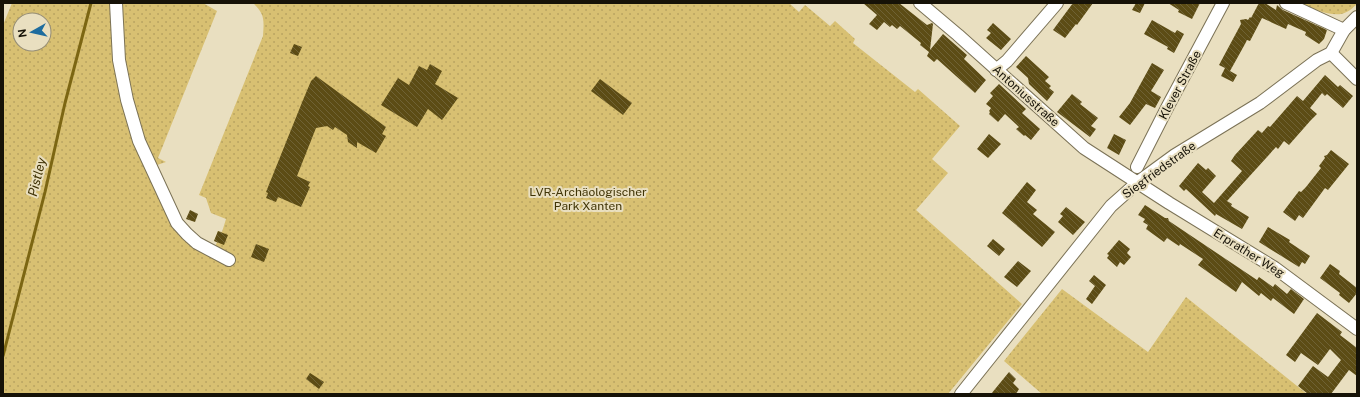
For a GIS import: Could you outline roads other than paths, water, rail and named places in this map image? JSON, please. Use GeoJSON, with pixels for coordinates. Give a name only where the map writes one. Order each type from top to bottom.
{"type":"FeatureCollection","features":[{"type":"Feature","properties":{"kind":"street"},"geometry":{"type":"LineString","coordinates":[[116,3],[119,60],[127,100],[139,141],[176,222],[197,242],[229,260]]}},
{"type":"Feature","properties":{"kind":"street","name":"Antoniusstraße"},"geometry":{"type":"LineString","coordinates":[[921,3],[1084,148],[1138,182]]}},
{"type":"Feature","properties":{"kind":"street"},"geometry":{"type":"LineString","coordinates":[[996,70],[1007,61],[1057,3]]}},
{"type":"Feature","properties":{"kind":"street","name":"Klever Straße"},"geometry":{"type":"LineString","coordinates":[[1138,167],[1223,3]]}},
{"type":"Feature","properties":{"kind":"street"},"geometry":{"type":"LineString","coordinates":[[1286,3],[1344,30]]}},
{"type":"Feature","properties":{"kind":"street"},"geometry":{"type":"LineString","coordinates":[[1357,17],[1344,30],[1331,53],[1357,79]]}},
{"type":"Feature","properties":{"kind":"street","name":"Siegfriedstraße"},"geometry":{"type":"LineString","coordinates":[[961,394],[1111,206],[1138,182],[1175,155],[1260,103],[1317,60],[1331,53]]}},
{"type":"Feature","properties":{"kind":"street","name":"Erprather Weg"},"geometry":{"type":"LineString","coordinates":[[1138,182],[1169,203],[1275,268],[1357,329]]}},
{"type":"Feature","properties":{"kind":"waterway","name":"Pistley"},"geometry":{"type":"LineString","coordinates":[[3,356],[91,3]]}},
{"type":"Feature","properties":{"kind":"park label","name":"LVR-Archäologischer Park Xanten"},"geometry":{"type":"Point","coordinates":[588,199]}}]}
